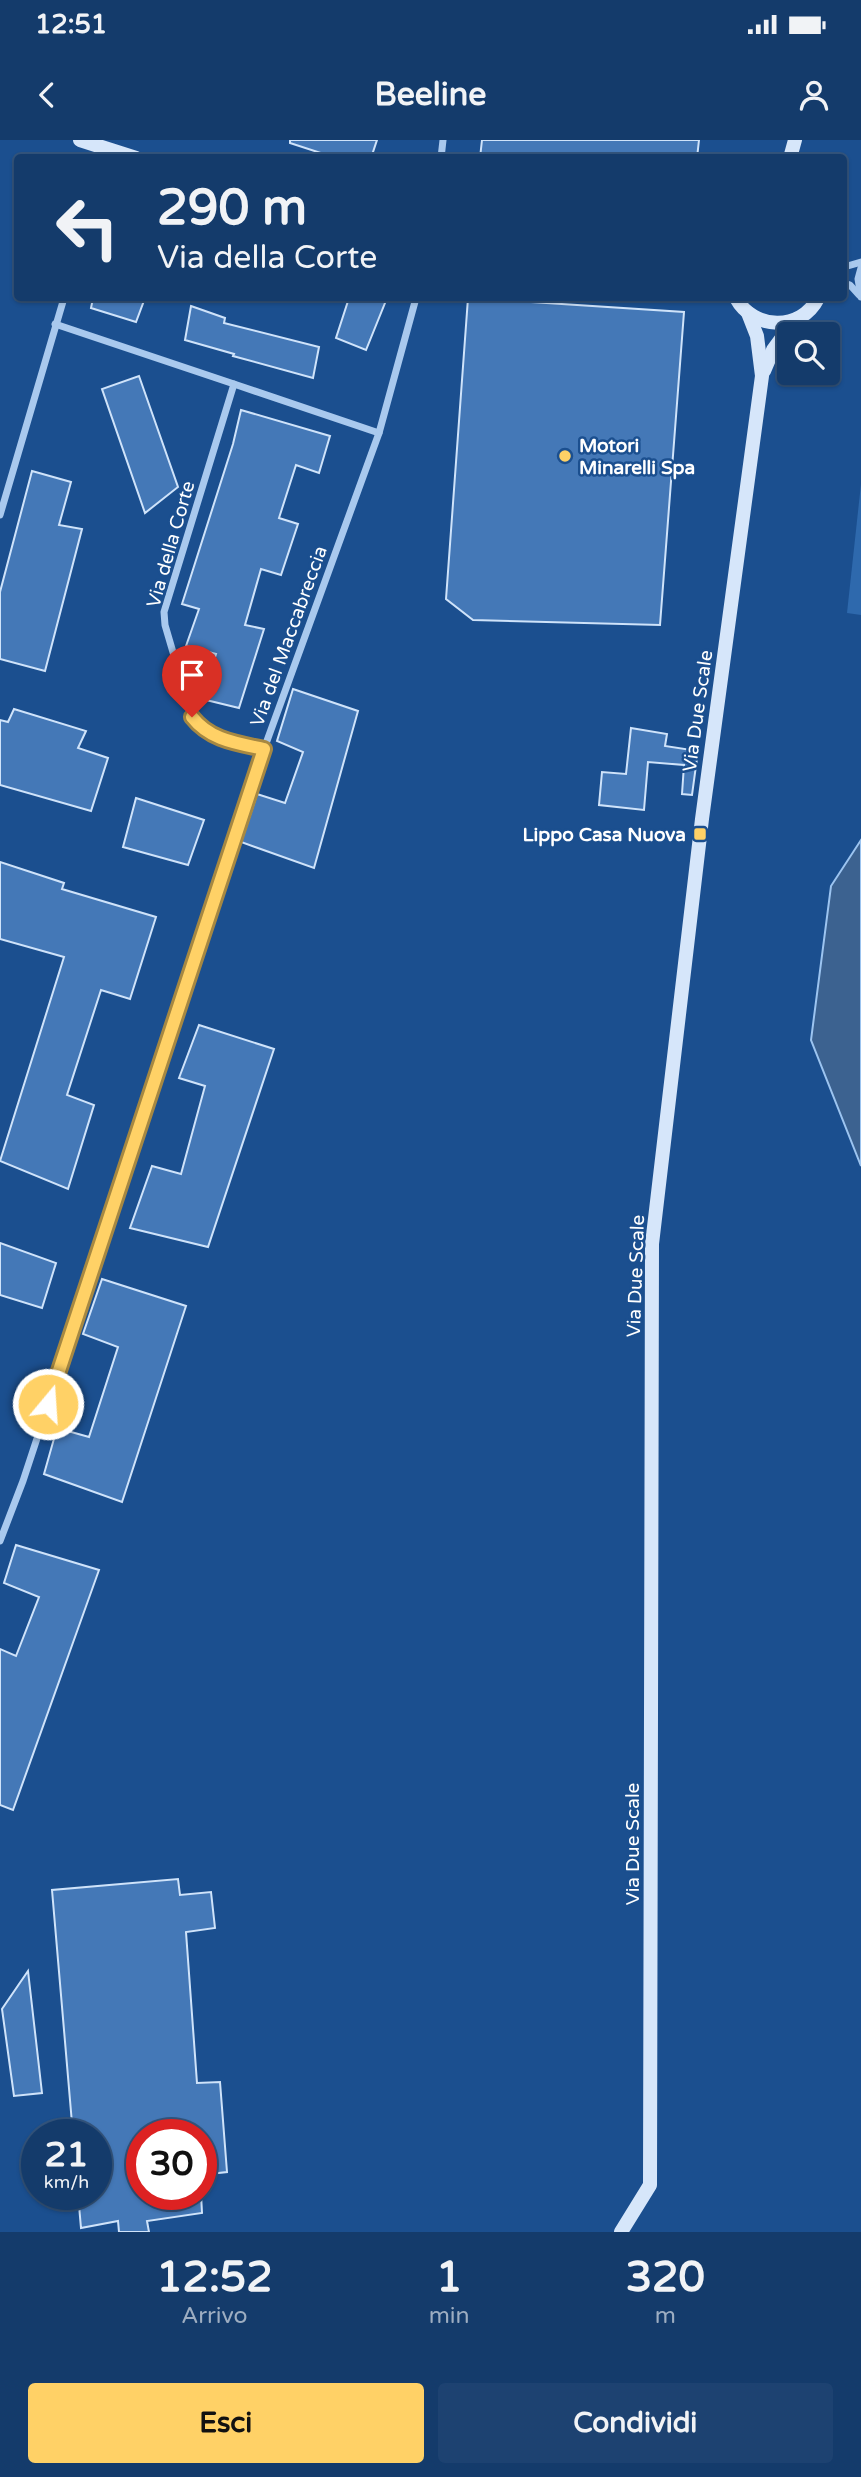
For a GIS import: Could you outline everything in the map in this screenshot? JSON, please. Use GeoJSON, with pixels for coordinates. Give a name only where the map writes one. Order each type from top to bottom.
{"type":"FeatureCollection","features":[{"type":"Feature","properties":{"kind":"street"},"geometry":{"type":"LineString","coordinates":[[80,140],[112,154]]}},
{"type":"Feature","properties":{"kind":"street"},"geometry":{"type":"LineString","coordinates":[[861,268],[858,278],[861,296]]}},
{"type":"Feature","properties":{"kind":"street"},"geometry":{"type":"LineString","coordinates":[[847,284],[861,296]]}},
{"type":"Feature","properties":{"kind":"street"},"geometry":{"type":"LineString","coordinates":[[0,515],[63,301]]}},
{"type":"Feature","properties":{"kind":"street","name":"Via del Maccabreccia"},"geometry":{"type":"LineString","coordinates":[[0,1541],[45,1415],[264,749],[379,433],[415,301]]}},
{"type":"Feature","properties":{"kind":"street"},"geometry":{"type":"LineString","coordinates":[[737,301],[748,313],[771,323],[795,320]]}},
{"type":"Feature","properties":{"kind":"street","name":"Via Due Scale"},"geometry":{"type":"LineString","coordinates":[[762,376],[773,350],[795,320],[807,313],[816,301]]}},
{"type":"Feature","properties":{"kind":"street","name":"Via Due Scale"},"geometry":{"type":"LineString","coordinates":[[621,2232],[650,2185],[652,1244],[702,819],[762,376],[757,336],[748,313]]}},
{"type":"Feature","properties":{"kind":"street"},"geometry":{"type":"LineString","coordinates":[[55,324],[379,433]]}},
{"type":"Feature","properties":{"kind":"street","name":"Via della Corte"},"geometry":{"type":"LineString","coordinates":[[234,384],[164,611],[164,625],[192,717],[200,727],[219,739],[264,749]]}},
{"type":"Feature","properties":{"kind":"shaded area"},"geometry":{"type":"Polygon","coordinates":[[[861,484],[861,615],[847,613],[861,484]]]}},
{"type":"Feature","properties":{"kind":"shaded area"},"geometry":{"type":"Polygon","coordinates":[[[861,840],[861,1166],[811,1040],[831,886],[861,840]]]}},
{"type":"Feature","properties":{"kind":"building"},"geometry":{"type":"Polygon","coordinates":[[[290,140],[377,140],[372,154],[324,154],[290,143],[290,140]]]}},
{"type":"Feature","properties":{"kind":"building"},"geometry":{"type":"Polygon","coordinates":[[[482,140],[699,140],[697,154],[480,154],[482,140]]]}},
{"type":"Feature","properties":{"kind":"building"},"geometry":{"type":"Polygon","coordinates":[[[92,301],[144,301],[136,322],[91,308],[92,301]]]}},
{"type":"Feature","properties":{"kind":"building"},"geometry":{"type":"Polygon","coordinates":[[[348,301],[386,301],[366,350],[336,338],[348,301]]]}},
{"type":"Feature","properties":{"kind":"building","name":"Motori Minarelli Spa"},"geometry":{"type":"Polygon","coordinates":[[[468,301],[514,301],[684,312],[660,625],[473,620],[446,599],[468,301]]]}},
{"type":"Feature","properties":{"kind":"building"},"geometry":{"type":"Polygon","coordinates":[[[191,306],[225,318],[224,323],[319,347],[313,378],[185,340],[191,306]]]}},
{"type":"Feature","properties":{"kind":"building"},"geometry":{"type":"Polygon","coordinates":[[[139,376],[178,487],[145,513],[102,389],[139,376]]]}},
{"type":"Feature","properties":{"kind":"building"},"geometry":{"type":"Polygon","coordinates":[[[241,410],[330,436],[319,473],[296,465],[279,518],[298,524],[281,575],[261,569],[245,625],[264,629],[239,708],[202,699],[216,654],[186,646],[199,609],[182,604],[233,444],[241,410]]]}},
{"type":"Feature","properties":{"kind":"building"},"geometry":{"type":"Polygon","coordinates":[[[32,471],[71,482],[59,525],[82,529],[45,671],[0,659],[0,592],[32,471]]]}},
{"type":"Feature","properties":{"kind":"building"},"geometry":{"type":"Polygon","coordinates":[[[293,689],[358,711],[314,868],[241,842],[257,794],[285,803],[303,752],[277,741],[293,689]]]}},
{"type":"Feature","properties":{"kind":"building"},"geometry":{"type":"Polygon","coordinates":[[[14,709],[86,731],[78,748],[108,758],[91,811],[0,785],[0,720],[8,722],[14,709]]]}},
{"type":"Feature","properties":{"kind":"building"},"geometry":{"type":"Polygon","coordinates":[[[631,728],[667,734],[665,746],[698,751],[692,795],[682,794],[684,765],[648,762],[644,810],[599,805],[602,772],[626,774],[631,728]]]}},
{"type":"Feature","properties":{"kind":"building"},"geometry":{"type":"Polygon","coordinates":[[[136,798],[204,820],[188,865],[123,847],[136,798]]]}},
{"type":"Feature","properties":{"kind":"building"},"geometry":{"type":"Polygon","coordinates":[[[0,862],[64,883],[62,889],[156,917],[130,999],[101,990],[67,1095],[94,1105],[68,1189],[0,1161],[64,957],[0,939],[0,862]]]}},
{"type":"Feature","properties":{"kind":"building"},"geometry":{"type":"Polygon","coordinates":[[[199,1025],[274,1049],[208,1247],[130,1228],[152,1166],[181,1174],[205,1086],[179,1078],[199,1025]]]}},
{"type":"Feature","properties":{"kind":"building"},"geometry":{"type":"Polygon","coordinates":[[[0,1243],[56,1263],[42,1308],[0,1295],[0,1243]]]}},
{"type":"Feature","properties":{"kind":"building"},"geometry":{"type":"Polygon","coordinates":[[[102,1279],[186,1306],[122,1502],[44,1474],[57,1428],[89,1437],[118,1347],[83,1334],[102,1279]]]}},
{"type":"Feature","properties":{"kind":"building"},"geometry":{"type":"Polygon","coordinates":[[[16,1545],[99,1570],[13,1810],[0,1805],[0,1649],[16,1656],[39,1597],[4,1583],[16,1545]]]}},
{"type":"Feature","properties":{"kind":"building"},"geometry":{"type":"Polygon","coordinates":[[[178,1879],[180,1895],[211,1892],[215,1928],[186,1932],[197,2083],[220,2082],[227,2172],[217,2173],[217,2119],[126,2119],[126,2210],[202,2210],[202,2213],[147,2221],[149,2232],[119,2232],[118,2221],[81,2228],[79,2210],[112,2210],[112,2119],[72,2119],[52,1890],[178,1879]]]}},
{"type":"Feature","properties":{"kind":"building"},"geometry":{"type":"Polygon","coordinates":[[[28,1971],[42,2093],[14,2096],[2,2009],[28,1971]]]}},
{"type":"Feature","properties":{"kind":"place","name":"Motori Minarelli Spa"},"geometry":{"type":"Point","coordinates":[565,456]}},
{"type":"Feature","properties":{"kind":"place","name":"Lippo Casa Nuova"},"geometry":{"type":"Point","coordinates":[700,834]}},
{"type":"Feature","properties":{"kind":"route"},"geometry":{"type":"LineString","coordinates":[[48,1404],[264,749],[219,739],[200,727],[192,717]]}}]}
